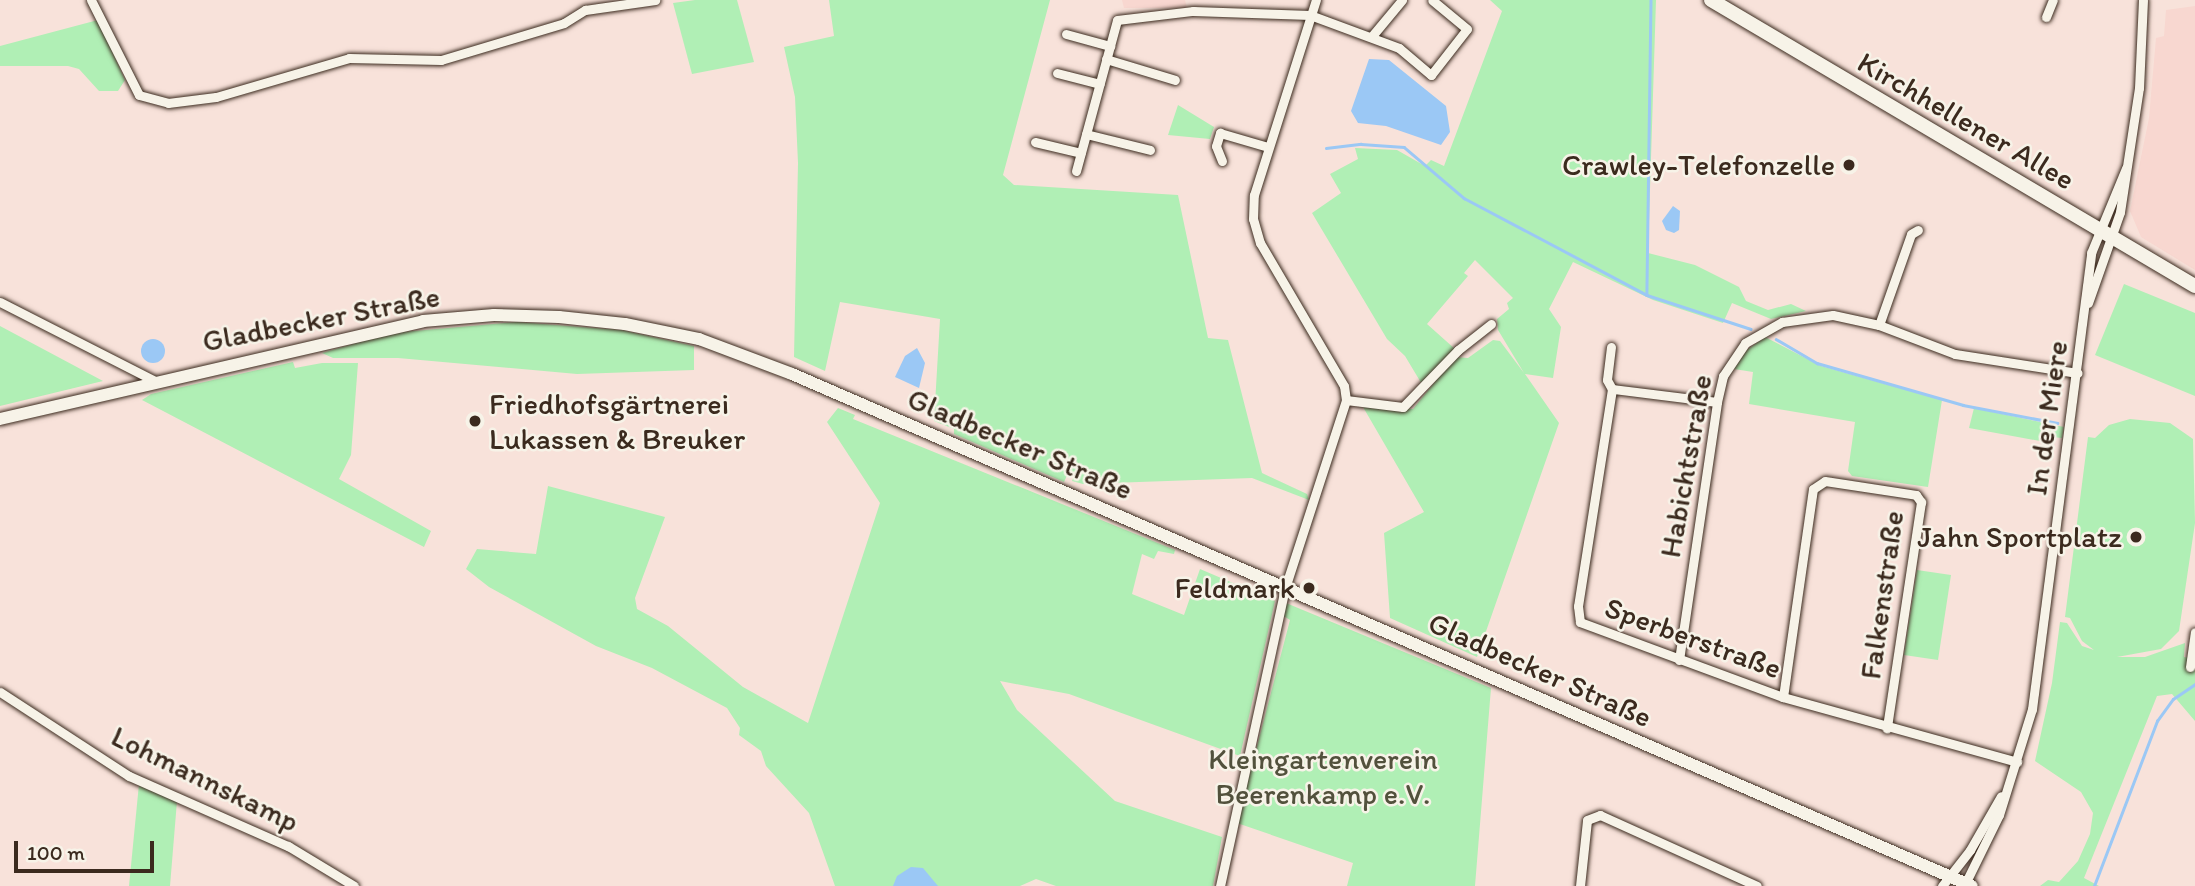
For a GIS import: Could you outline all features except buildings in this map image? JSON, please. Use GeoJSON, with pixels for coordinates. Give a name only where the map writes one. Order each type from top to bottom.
{"type":"FeatureCollection","features":[{"type":"Feature","properties":{"kind":"main road","name":"Kirchhellener Allee"},"geometry":{"type":"LineString","coordinates":[[1711,0],[2195,286]]}},
{"type":"Feature","properties":{"kind":"main road","name":"Gladbecker Straße"},"geometry":{"type":"LineString","coordinates":[[0,419],[423,321],[494,315],[625,324],[699,339],[760,360],[1285,587],[1946,881],[1967,885]]}},
{"type":"Feature","properties":{"kind":"street"},"geometry":{"type":"LineString","coordinates":[[91,0],[139,95],[168,103],[216,97],[349,58],[441,60],[564,23],[585,10],[655,0]]}},
{"type":"Feature","properties":{"kind":"street"},"geometry":{"type":"LineString","coordinates":[[585,10],[591,0]]}},
{"type":"Feature","properties":{"kind":"street"},"geometry":{"type":"LineString","coordinates":[[1220,886],[1285,587],[1346,400],[1344,386],[1260,243],[1253,219],[1254,195],[1316,0]]}},
{"type":"Feature","properties":{"kind":"street"},"geometry":{"type":"LineString","coordinates":[[1372,36],[1402,0]]}},
{"type":"Feature","properties":{"kind":"street"},"geometry":{"type":"LineString","coordinates":[[1076,171],[1117,20],[1130,15],[1220,10],[1310,15],[1399,48],[1431,75],[1467,29],[1432,0]]}},
{"type":"Feature","properties":{"kind":"street"},"geometry":{"type":"LineString","coordinates":[[2046,17],[2053,0]]}},
{"type":"Feature","properties":{"kind":"street"},"geometry":{"type":"LineString","coordinates":[[2126,168],[2139,88],[2143,0]]}},
{"type":"Feature","properties":{"kind":"street"},"geometry":{"type":"LineString","coordinates":[[1066,34],[1110,46]]}},
{"type":"Feature","properties":{"kind":"street"},"geometry":{"type":"LineString","coordinates":[[1106,59],[1175,80]]}},
{"type":"Feature","properties":{"kind":"street"},"geometry":{"type":"LineString","coordinates":[[1057,73],[1100,84]]}},
{"type":"Feature","properties":{"kind":"street"},"geometry":{"type":"LineString","coordinates":[[1222,161],[1216,146],[1220,133],[1268,147]]}},
{"type":"Feature","properties":{"kind":"street"},"geometry":{"type":"LineString","coordinates":[[1086,134],[1150,150]]}},
{"type":"Feature","properties":{"kind":"street"},"geometry":{"type":"LineString","coordinates":[[1035,142],[1081,153]]}},
{"type":"Feature","properties":{"kind":"street","name":"In der Miere"},"geometry":{"type":"LineString","coordinates":[[1946,881],[1970,850],[2008,782],[2017,762],[2037,685],[2087,306],[2091,253],[2098,229],[2126,168]]}},
{"type":"Feature","properties":{"kind":"street","name":"In der Miere"},"geometry":{"type":"LineString","coordinates":[[2087,306],[2113,238],[2126,168]]}},
{"type":"Feature","properties":{"kind":"street"},"geometry":{"type":"LineString","coordinates":[[1879,325],[1911,234],[1917,230]]}},
{"type":"Feature","properties":{"kind":"street"},"geometry":{"type":"LineString","coordinates":[[0,302],[155,381]]}},
{"type":"Feature","properties":{"kind":"street","name":"Habichtstraße"},"geometry":{"type":"LineString","coordinates":[[1679,660],[1717,402],[1723,376],[1740,348],[1782,322],[1833,315],[1879,325],[1955,354],[2078,373]]}},
{"type":"Feature","properties":{"kind":"street"},"geometry":{"type":"LineString","coordinates":[[1346,400],[1403,407],[1458,351],[1491,324]]}},
{"type":"Feature","properties":{"kind":"street","name":"Sperberstraße"},"geometry":{"type":"LineString","coordinates":[[1611,346],[1607,380],[1612,390],[1578,606],[1580,622],[1783,697],[1887,729],[2017,762]]}},
{"type":"Feature","properties":{"kind":"street"},"geometry":{"type":"LineString","coordinates":[[1612,390],[1717,402]]}},
{"type":"Feature","properties":{"kind":"street","name":"Falkenstraße"},"geometry":{"type":"LineString","coordinates":[[1783,697],[1813,489],[1825,481],[1916,495],[1921,502],[1887,729]]}},
{"type":"Feature","properties":{"kind":"street"},"geometry":{"type":"LineString","coordinates":[[2190,667],[2195,632]]}},
{"type":"Feature","properties":{"kind":"street","name":"Lohmannskamp"},"geometry":{"type":"LineString","coordinates":[[0,692],[129,776],[288,846],[354,886]]}},
{"type":"Feature","properties":{"kind":"street","name":"In der Miere"},"geometry":{"type":"LineString","coordinates":[[1967,885],[1999,815],[2008,782]]}},
{"type":"Feature","properties":{"kind":"street"},"geometry":{"type":"LineString","coordinates":[[1580,886],[1587,820],[1600,815],[1757,886]]}},
{"type":"Feature","properties":{"kind":"shaded area"},"geometry":{"type":"Polygon","coordinates":[[[1122,0],[1185,0],[1187,8],[1124,8],[1122,0]]]}},
{"type":"Feature","properties":{"kind":"shaded area"},"geometry":{"type":"Polygon","coordinates":[[[2195,6],[2195,270],[2141,237],[2130,211],[2149,118],[2156,38],[2164,36],[2166,10],[2195,6]]]}},
{"type":"Feature","properties":{"kind":"green space"},"geometry":{"type":"Polygon","coordinates":[[[737,0],[754,62],[692,74],[673,3],[737,0]]]}},
{"type":"Feature","properties":{"kind":"green space"},"geometry":{"type":"Polygon","coordinates":[[[829,0],[1050,0],[1003,175],[1014,185],[1178,195],[1208,338],[1228,340],[1262,473],[1307,494],[1309,500],[1252,478],[1083,484],[1072,481],[1075,474],[1069,471],[1064,482],[954,434],[954,429],[934,421],[940,319],[840,302],[825,371],[794,357],[798,163],[795,97],[784,47],[834,36],[829,0]]]}},
{"type":"Feature","properties":{"kind":"green space"},"geometry":{"type":"Polygon","coordinates":[[[1490,0],[1656,0],[1648,253],[1695,265],[1739,287],[1746,301],[1768,310],[1791,304],[1806,311],[1771,319],[1732,303],[1723,323],[1653,300],[1573,262],[1549,309],[1561,327],[1553,378],[1525,374],[1559,423],[1477,657],[1390,618],[1384,533],[1424,512],[1363,407],[1413,409],[1455,357],[1468,358],[1493,340],[1500,341],[1524,373],[1498,330],[1497,319],[1509,309],[1507,303],[1513,298],[1475,260],[1464,273],[1468,276],[1427,324],[1455,349],[1423,386],[1405,356],[1387,339],[1312,213],[1341,193],[1330,174],[1358,159],[1355,148],[1397,150],[1425,166],[1431,160],[1444,166],[1502,11],[1490,0]]]}},
{"type":"Feature","properties":{"kind":"green space"},"geometry":{"type":"Polygon","coordinates":[[[98,20],[125,80],[118,91],[99,91],[79,69],[68,66],[0,66],[0,46],[98,20]]]}},
{"type":"Feature","properties":{"kind":"green space"},"geometry":{"type":"Polygon","coordinates":[[[1178,105],[1214,127],[1210,139],[1168,135],[1178,105]]]}},
{"type":"Feature","properties":{"kind":"green space"},"geometry":{"type":"Polygon","coordinates":[[[2124,284],[2195,313],[2195,396],[2095,355],[2124,284]]]}},
{"type":"Feature","properties":{"kind":"green space"},"geometry":{"type":"Polygon","coordinates":[[[517,322],[621,330],[694,346],[694,370],[577,374],[398,358],[333,358],[322,353],[391,333],[517,322]]]}},
{"type":"Feature","properties":{"kind":"green space"},"geometry":{"type":"Polygon","coordinates":[[[0,326],[103,381],[0,406],[0,326]]]}},
{"type":"Feature","properties":{"kind":"green space"},"geometry":{"type":"Polygon","coordinates":[[[1765,337],[1821,366],[1942,400],[1928,487],[1852,476],[1848,471],[1855,422],[1749,404],[1753,372],[1734,369],[1747,350],[1765,337]]]}},
{"type":"Feature","properties":{"kind":"green space"},"geometry":{"type":"Polygon","coordinates":[[[293,362],[295,368],[322,363],[358,363],[351,455],[339,479],[431,531],[424,547],[142,400],[151,394],[293,362]]]}},
{"type":"Feature","properties":{"kind":"green space"},"geometry":{"type":"Polygon","coordinates":[[[838,408],[855,415],[853,419],[1175,550],[1174,554],[1158,551],[1154,559],[1142,554],[1132,594],[1184,615],[1200,569],[1275,601],[1240,756],[1069,694],[1000,681],[1017,710],[1115,801],[1222,837],[1213,886],[1056,886],[1036,879],[1020,886],[835,886],[809,813],[766,766],[761,751],[739,735],[740,728],[727,708],[652,668],[596,646],[489,587],[466,569],[477,549],[536,554],[548,486],[665,517],[635,598],[637,609],[668,626],[743,687],[808,723],[880,503],[827,422],[838,408]]]}},
{"type":"Feature","properties":{"kind":"green space"},"geometry":{"type":"Polygon","coordinates":[[[1974,408],[2064,427],[2062,438],[2052,437],[2051,443],[1969,428],[1974,408]]]}},
{"type":"Feature","properties":{"kind":"green space"},"geometry":{"type":"Polygon","coordinates":[[[2130,419],[2170,423],[2193,439],[2195,523],[2179,631],[2161,649],[2117,657],[2145,657],[2185,643],[2184,657],[2195,659],[2195,721],[2172,694],[2157,696],[2084,878],[2099,886],[2040,886],[2048,880],[2059,882],[2078,861],[2090,834],[2093,813],[2081,792],[2035,761],[2052,683],[2060,622],[2067,623],[2082,646],[2094,650],[2082,641],[2070,618],[2065,617],[2088,437],[2095,438],[2109,425],[2130,419]]]}},
{"type":"Feature","properties":{"kind":"green space"},"geometry":{"type":"Polygon","coordinates":[[[1917,570],[1951,575],[1938,660],[1904,655],[1917,570]]]}},
{"type":"Feature","properties":{"kind":"green space","name":"Kleingartenverein Beerenkamp e.V."},"geometry":{"type":"Polygon","coordinates":[[[1286,603],[1491,688],[1475,886],[1347,886],[1353,863],[1237,823],[1290,620],[1282,615],[1286,603]]]}},
{"type":"Feature","properties":{"kind":"green space"},"geometry":{"type":"Polygon","coordinates":[[[139,784],[177,801],[170,886],[129,886],[139,784]]]}},
{"type":"Feature","properties":{"kind":"water"},"geometry":{"type":"Polygon","coordinates":[[[1369,59],[1389,60],[1446,106],[1450,132],[1441,145],[1386,126],[1358,123],[1351,111],[1369,59]]]}},
{"type":"Feature","properties":{"kind":"water"},"geometry":{"type":"Polygon","coordinates":[[[1673,206],[1680,211],[1679,230],[1674,233],[1666,230],[1662,221],[1673,206]]]}},
{"type":"Feature","properties":{"kind":"water"},"geometry":{"type":"Polygon","coordinates":[[[153,339],[162,342],[165,351],[162,360],[153,363],[144,360],[141,351],[144,342],[153,339]]]}},
{"type":"Feature","properties":{"kind":"water"},"geometry":{"type":"Polygon","coordinates":[[[917,348],[925,363],[919,388],[895,377],[905,356],[917,348]]]}},
{"type":"Feature","properties":{"kind":"water"},"geometry":{"type":"Polygon","coordinates":[[[911,867],[923,868],[938,886],[893,886],[897,876],[911,867]]]}},
{"type":"Feature","properties":{"kind":"waterway"},"geometry":{"type":"LineString","coordinates":[[1651,0],[1647,295],[1751,329]]}},
{"type":"Feature","properties":{"kind":"waterway"},"geometry":{"type":"LineString","coordinates":[[1326,148],[1361,144],[1404,147],[1464,198],[1647,295]]}},
{"type":"Feature","properties":{"kind":"waterway"},"geometry":{"type":"LineString","coordinates":[[1776,339],[1817,363],[1963,405],[2057,423]]}},
{"type":"Feature","properties":{"kind":"waterway"},"geometry":{"type":"LineString","coordinates":[[2094,886],[2157,721],[2173,699],[2195,684]]}},
{"type":"Feature","properties":{"kind":"place","name":"Crawley-Telefonzelle"},"geometry":{"type":"Point","coordinates":[1849,165]}},
{"type":"Feature","properties":{"kind":"place","name":"Friedhofsgärtnerei Lukassen & Breuker"},"geometry":{"type":"Point","coordinates":[475,421]}},
{"type":"Feature","properties":{"kind":"place","name":"Jahn Sportplatz"},"geometry":{"type":"Point","coordinates":[2136,537]}},
{"type":"Feature","properties":{"kind":"place","name":"Feldmark"},"geometry":{"type":"Point","coordinates":[1309,588]}}]}
